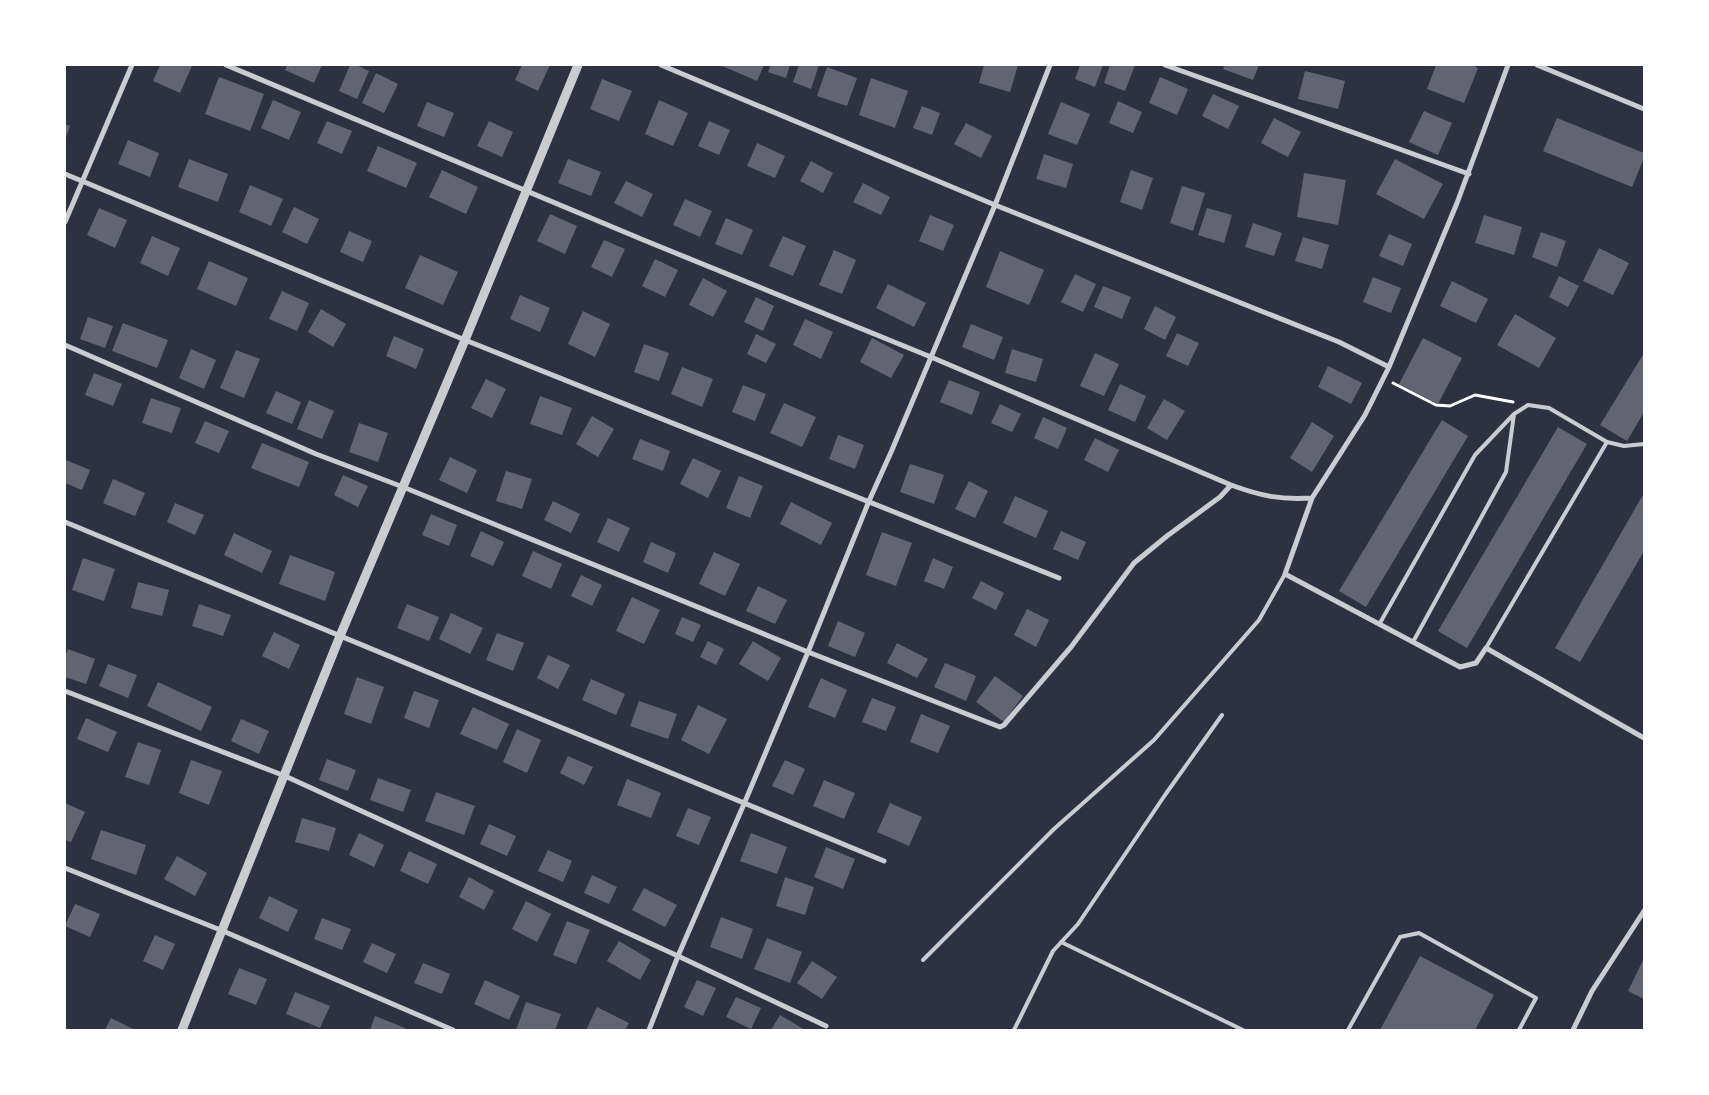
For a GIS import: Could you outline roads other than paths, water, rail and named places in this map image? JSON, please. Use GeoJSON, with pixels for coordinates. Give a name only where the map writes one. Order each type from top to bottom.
{"type":"FeatureCollection","features":[{"type":"Feature","properties":{"kind":"street"},"geometry":{"type":"LineString","coordinates":[[65,222],[132,65]]}},
{"type":"Feature","properties":{"kind":"street"},"geometry":{"type":"LineString","coordinates":[[226,65],[646,241],[931,357],[1231,485],[1271,498],[1312,498]]}},
{"type":"Feature","properties":{"kind":"street"},"geometry":{"type":"LineString","coordinates":[[182,1030],[340,636],[578,65]]}},
{"type":"Feature","properties":{"kind":"street"},"geometry":{"type":"LineString","coordinates":[[661,65],[995,205],[1339,342],[1389,367]]}},
{"type":"Feature","properties":{"kind":"street"},"geometry":{"type":"LineString","coordinates":[[649,1030],[678,956],[808,652],[868,501],[995,205],[1050,65]]}},
{"type":"Feature","properties":{"kind":"street"},"geometry":{"type":"LineString","coordinates":[[1166,65],[1468,174]]}},
{"type":"Feature","properties":{"kind":"street"},"geometry":{"type":"LineString","coordinates":[[1508,65],[1468,174],[1389,367],[1365,415],[1312,498],[1285,574],[1460,667],[1476,663],[1486,648],[1644,738]]}},
{"type":"Feature","properties":{"kind":"street"},"geometry":{"type":"LineString","coordinates":[[1537,65],[1644,109]]}},
{"type":"Feature","properties":{"kind":"street"},"geometry":{"type":"LineString","coordinates":[[65,174],[465,340],[1059,578]]}},
{"type":"Feature","properties":{"kind":"street"},"geometry":{"type":"LineString","coordinates":[[65,345],[316,454],[403,487],[808,652],[997,726],[1004,726],[1071,647],[1134,563],[1220,497],[1231,485]]}},
{"type":"Feature","properties":{"kind":"street"},"geometry":{"type":"LineString","coordinates":[[65,522],[884,861]]}},
{"type":"Feature","properties":{"kind":"street"},"geometry":{"type":"LineString","coordinates":[[65,691],[285,776],[826,1026]]}},
{"type":"Feature","properties":{"kind":"street"},"geometry":{"type":"LineString","coordinates":[[65,868],[223,931],[453,1030]]}},
{"type":"Feature","properties":{"kind":"street"},"geometry":{"type":"LineString","coordinates":[[1573,1030],[1592,991],[1644,911]]}},
{"type":"Feature","properties":{"kind":"lane"},"geometry":{"type":"LineString","coordinates":[[1380,623],[1475,455],[1514,414],[1528,405],[1549,408],[1607,442],[1624,446],[1644,444]]}},
{"type":"Feature","properties":{"kind":"lane"},"geometry":{"type":"LineString","coordinates":[[1413,642],[1506,472],[1514,414]]}},
{"type":"Feature","properties":{"kind":"lane"},"geometry":{"type":"LineString","coordinates":[[1486,648],[1607,442]]}},
{"type":"Feature","properties":{"kind":"lane"},"geometry":{"type":"LineString","coordinates":[[923,960],[1054,829],[1154,740],[1259,620],[1285,574]]}},
{"type":"Feature","properties":{"kind":"lane"},"geometry":{"type":"LineString","coordinates":[[1014,1030],[1052,952],[1078,924],[1165,794],[1222,714]]}},
{"type":"Feature","properties":{"kind":"lane"},"geometry":{"type":"LineString","coordinates":[[1348,1030],[1400,937],[1419,933],[1536,998],[1519,1030]]}},
{"type":"Feature","properties":{"kind":"lane"},"geometry":{"type":"LineString","coordinates":[[1062,942],[1243,1030]]}}]}
